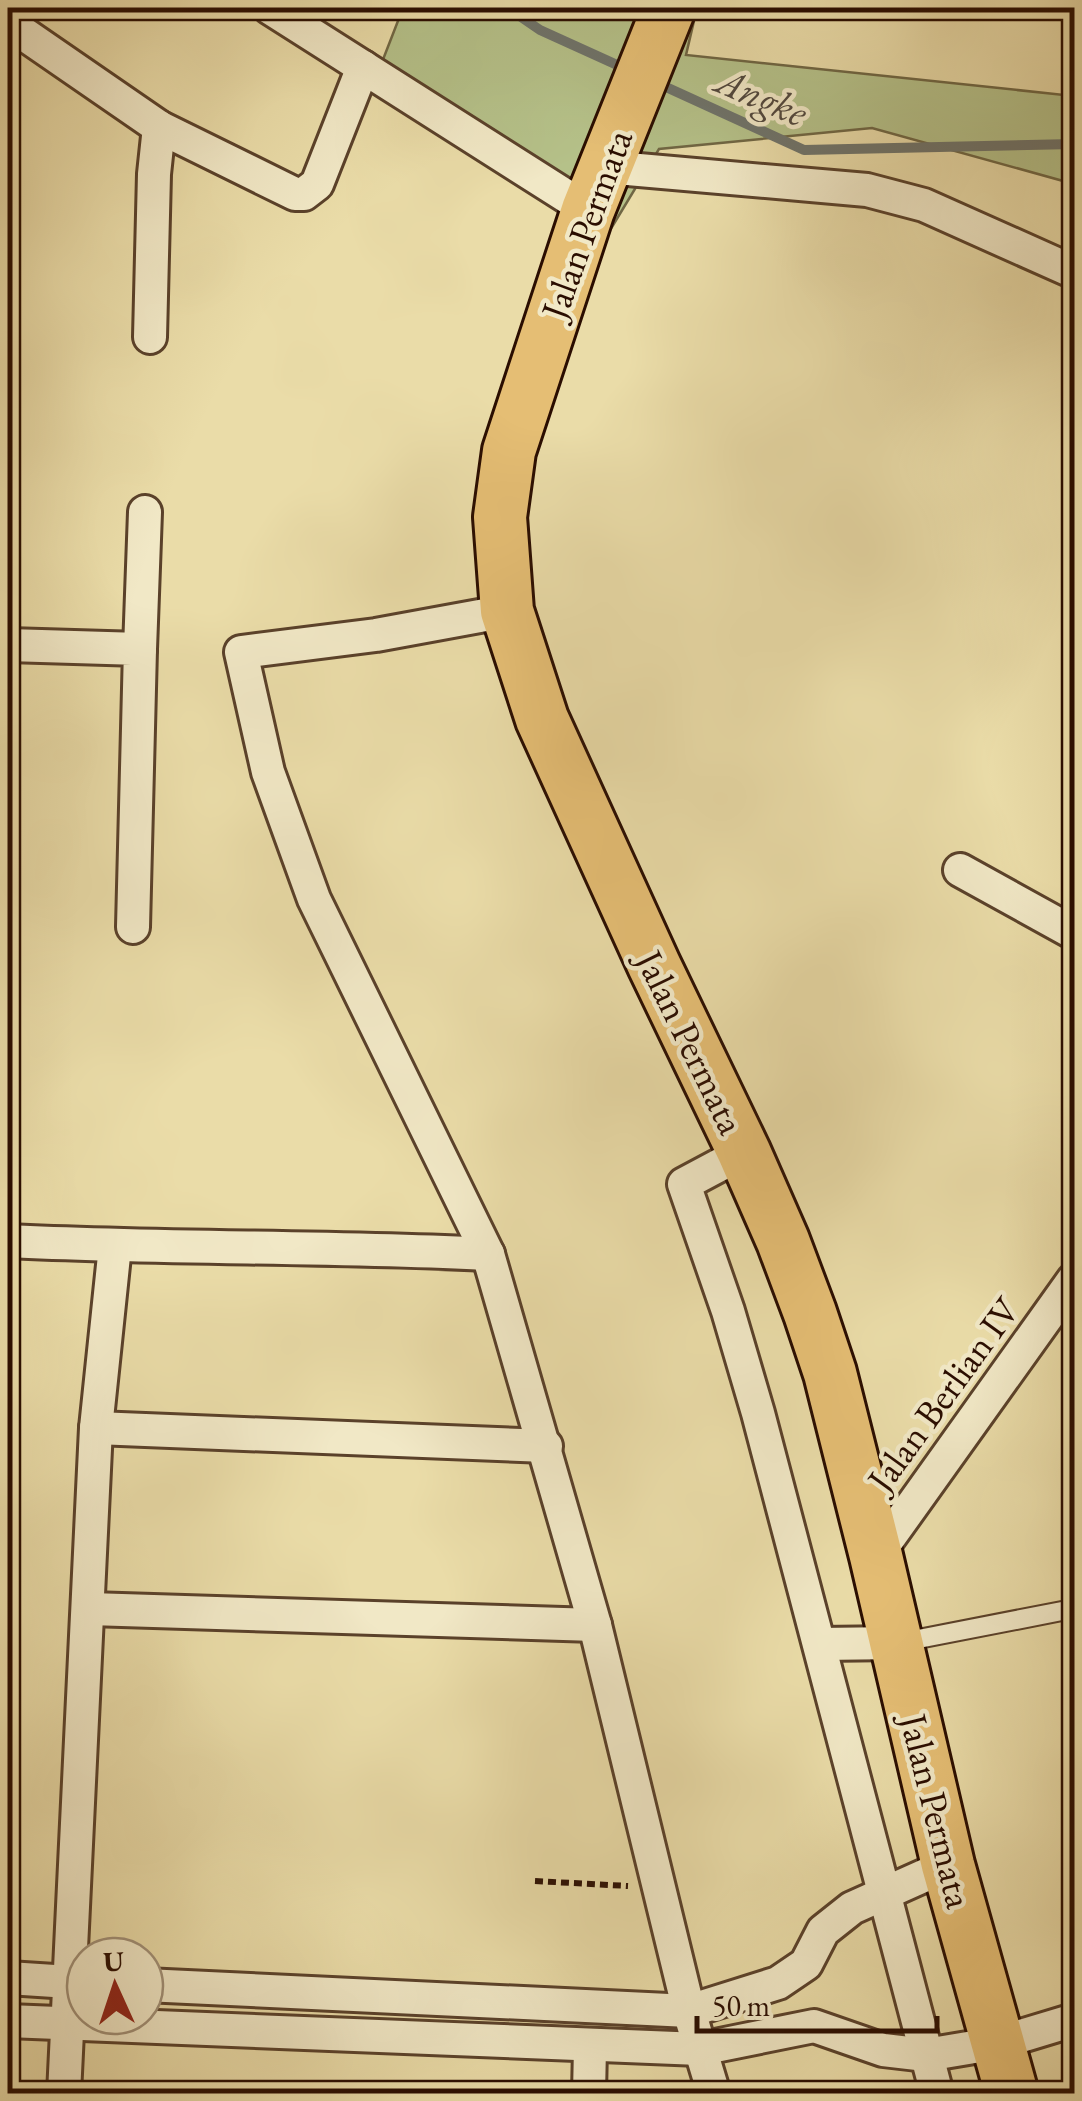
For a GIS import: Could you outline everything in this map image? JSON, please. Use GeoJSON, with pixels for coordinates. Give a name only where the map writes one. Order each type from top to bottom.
{"type":"FeatureCollection","features":[{"type":"Feature","properties":{"kind":"main road","name":"Jalan Permata"},"geometry":{"type":"LineString","coordinates":[[660,30],[540,348],[509,451],[500,517],[508,611],[542,719],[784,1240],[830,1373],[898,1643],[948,1866],[1012,2094]]}},
{"type":"Feature","properties":{"kind":"street"},"geometry":{"type":"LineString","coordinates":[[270,8],[364,67],[604,170],[867,190],[924,204],[1074,272]]}},
{"type":"Feature","properties":{"kind":"street"},"geometry":{"type":"LineString","coordinates":[[8,24],[159,127],[282,189],[304,194],[317,184],[364,67]]}},
{"type":"Feature","properties":{"kind":"street"},"geometry":{"type":"LineString","coordinates":[[150,337],[159,127]]}},
{"type":"Feature","properties":{"kind":"street"},"geometry":{"type":"LineString","coordinates":[[133,927],[145,512]]}},
{"type":"Feature","properties":{"kind":"street"},"geometry":{"type":"LineString","coordinates":[[508,611],[376,635],[241,652],[268,772],[314,900],[488,1254],[595,1626],[689,2011],[714,2094]]}},
{"type":"Feature","properties":{"kind":"street"},"geometry":{"type":"LineString","coordinates":[[8,646],[140,650]]}},
{"type":"Feature","properties":{"kind":"street"},"geometry":{"type":"LineString","coordinates":[[960,870],[1074,933]]}},
{"type":"Feature","properties":{"kind":"street"},"geometry":{"type":"LineString","coordinates":[[744,1152],[684,1184],[743,1362],[937,2094]]}},
{"type":"Feature","properties":{"kind":"street"},"geometry":{"type":"LineString","coordinates":[[8,1241],[488,1254]]}},
{"type":"Feature","properties":{"kind":"street"},"geometry":{"type":"LineString","coordinates":[[78,1936],[96,1428],[115,1246]]}},
{"type":"Feature","properties":{"kind":"street","name":"Jalan Berlian IV"},"geometry":{"type":"LineString","coordinates":[[876,1556],[1074,1279]]}},
{"type":"Feature","properties":{"kind":"street"},"geometry":{"type":"LineString","coordinates":[[96,1428],[546,1446]]}},
{"type":"Feature","properties":{"kind":"street"},"geometry":{"type":"LineString","coordinates":[[90,1609],[595,1626]]}},
{"type":"Feature","properties":{"kind":"street"},"geometry":{"type":"LineString","coordinates":[[820,1644],[898,1643]]}},
{"type":"Feature","properties":{"kind":"street"},"geometry":{"type":"LineString","coordinates":[[165,1986],[689,2011],[749,1994],[795,1973],[806,1964],[823,1931],[852,1908],[948,1866]]}},
{"type":"Feature","properties":{"kind":"street"},"geometry":{"type":"LineString","coordinates":[[8,1978],[65,1981]]}},
{"type":"Feature","properties":{"kind":"street"},"geometry":{"type":"LineString","coordinates":[[165,2026],[700,2049],[814,2026],[882,2050],[926,2055],[998,2043],[1074,2020]]}},
{"type":"Feature","properties":{"kind":"street"},"geometry":{"type":"LineString","coordinates":[[8,2021],[65,2022]]}},
{"type":"Feature","properties":{"kind":"street"},"geometry":{"type":"LineString","coordinates":[[64,2094],[66,2036]]}},
{"type":"Feature","properties":{"kind":"street"},"geometry":{"type":"LineString","coordinates":[[590,2046],[590,2094]]}},
{"type":"Feature","properties":{"kind":"lane"},"geometry":{"type":"LineString","coordinates":[[898,1643],[1062,1611]]}},
{"type":"Feature","properties":{"kind":"path"},"geometry":{"type":"LineString","coordinates":[[536,1881],[659,1888]]}},
{"type":"Feature","properties":{"kind":"green space"},"geometry":{"type":"Polygon","coordinates":[[[403,8],[697,8],[686,55],[1074,96],[1074,184],[872,128],[659,149],[612,227],[377,75],[403,8]]]}},
{"type":"Feature","properties":{"kind":"waterway","name":"Angke"},"geometry":{"type":"LineString","coordinates":[[508,8],[540,30],[626,69]]}},
{"type":"Feature","properties":{"kind":"waterway","name":"Angke"},"geometry":{"type":"LineString","coordinates":[[655,82],[804,150],[1074,144]]}}]}
